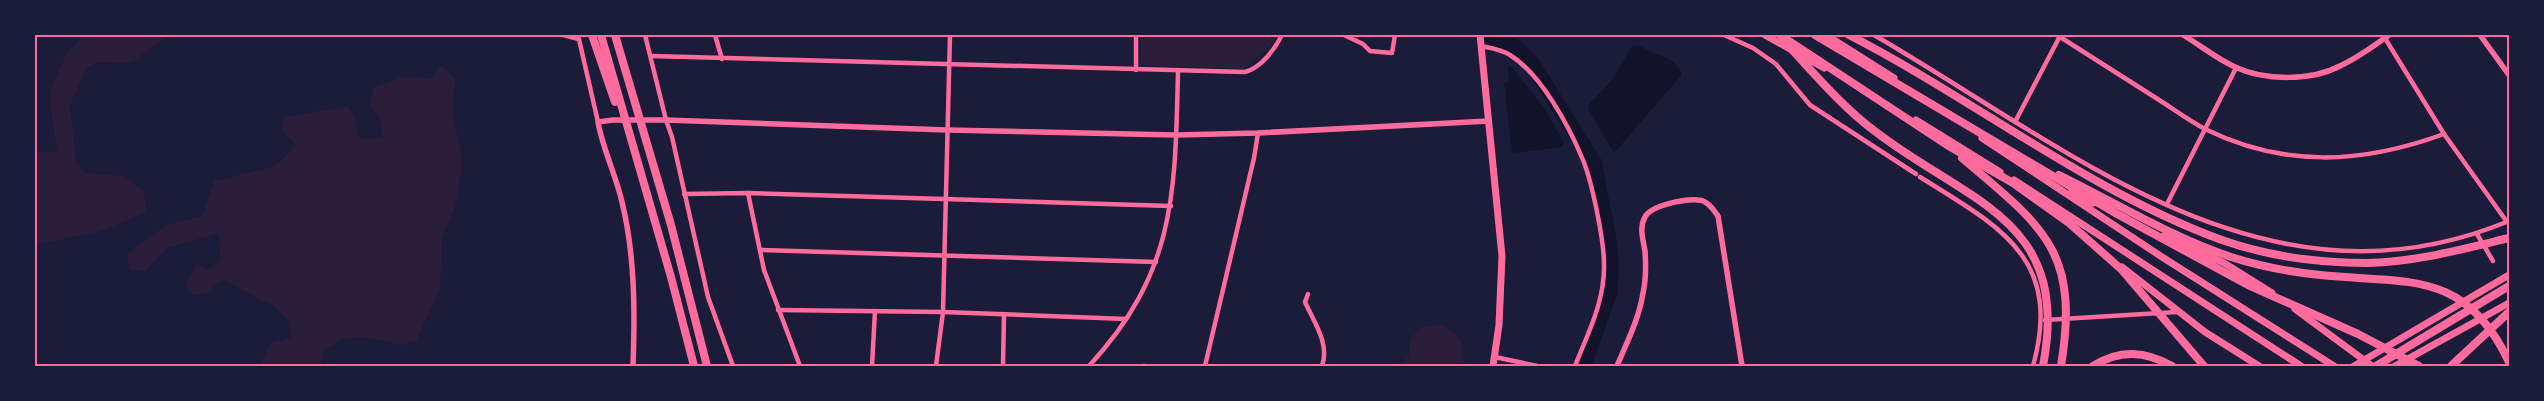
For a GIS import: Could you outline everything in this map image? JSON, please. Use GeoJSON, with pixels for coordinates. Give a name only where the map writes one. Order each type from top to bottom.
{"type":"FeatureCollection","features":[{"type":"Feature","properties":{"kind":"highway"},"geometry":{"type":"LineString","coordinates":[[592,35],[629,133],[671,276],[694,366]]}},
{"type":"Feature","properties":{"kind":"highway"},"geometry":{"type":"LineString","coordinates":[[601,35],[620,109]]}},
{"type":"Feature","properties":{"kind":"highway"},"geometry":{"type":"LineString","coordinates":[[615,35],[674,233],[707,366]]}},
{"type":"Feature","properties":{"kind":"highway"},"geometry":{"type":"LineString","coordinates":[[1779,35],[1947,145],[2013,183],[2098,248],[2121,269],[2204,366]]}},
{"type":"Feature","properties":{"kind":"highway"},"geometry":{"type":"LineString","coordinates":[[1779,35],[1863,122],[1887,141],[1989,207],[2016,230],[2034,255],[2045,283],[2049,325],[2043,366]]}},
{"type":"Feature","properties":{"kind":"highway"},"geometry":{"type":"LineString","coordinates":[[1815,35],[2117,214],[2248,285],[2350,330],[2419,366]]}},
{"type":"Feature","properties":{"kind":"highway"},"geometry":{"type":"LineString","coordinates":[[1849,35],[2083,172],[2185,225],[2220,240],[2285,256],[2369,263],[2429,256],[2509,238]]}},
{"type":"Feature","properties":{"kind":"highway"},"geometry":{"type":"LineString","coordinates":[[1947,145],[2020,208],[2043,232],[2050,244],[2062,272],[2067,297],[2067,328],[2062,366]]}},
{"type":"Feature","properties":{"kind":"highway"},"geometry":{"type":"LineString","coordinates":[[2008,150],[2177,234],[2232,257],[2291,272],[2321,276],[2392,278],[2424,284],[2439,290],[2474,311],[2495,336],[2509,362]]}},
{"type":"Feature","properties":{"kind":"highway"},"geometry":{"type":"LineString","coordinates":[[2374,366],[2509,286]]}},
{"type":"Feature","properties":{"kind":"highway"},"geometry":{"type":"LineString","coordinates":[[2452,366],[2509,312]]}},
{"type":"Feature","properties":{"kind":"highway"},"geometry":{"type":"LineString","coordinates":[[2093,366],[2113,356],[2136,353],[2155,358],[2172,366]]}},
{"type":"Feature","properties":{"kind":"main road"},"geometry":{"type":"LineString","coordinates":[[1826,35],[1855,52],[2048,182],[2332,365]]}},
{"type":"Feature","properties":{"kind":"main road"},"geometry":{"type":"LineString","coordinates":[[1766,36],[1888,103],[2040,196],[2301,366]]}},
{"type":"Feature","properties":{"kind":"main road"},"geometry":{"type":"LineString","coordinates":[[1481,40],[1502,256],[1502,289],[1493,366]]}},
{"type":"Feature","properties":{"kind":"main road"},"geometry":{"type":"LineString","coordinates":[[2048,182],[2224,264],[2303,314],[2363,360],[2374,366]]}},
{"type":"Feature","properties":{"kind":"main road"},"geometry":{"type":"LineString","coordinates":[[2040,196],[2177,312],[2259,366]]}},
{"type":"Feature","properties":{"kind":"main road"},"geometry":{"type":"LineString","coordinates":[[2354,366],[2509,275]]}},
{"type":"Feature","properties":{"kind":"main road"},"geometry":{"type":"LineString","coordinates":[[2395,366],[2509,303]]}},
{"type":"Feature","properties":{"kind":"street"},"geometry":{"type":"LineString","coordinates":[[563,35],[578,37],[606,158],[617,182],[626,220],[634,299],[634,366]]}},
{"type":"Feature","properties":{"kind":"street"},"geometry":{"type":"LineString","coordinates":[[645,35],[672,137],[708,297],[733,366]]}},
{"type":"Feature","properties":{"kind":"street"},"geometry":{"type":"LineString","coordinates":[[715,35],[722,59]]}},
{"type":"Feature","properties":{"kind":"street"},"geometry":{"type":"LineString","coordinates":[[936,366],[943,312],[950,35]]}},
{"type":"Feature","properties":{"kind":"street"},"geometry":{"type":"LineString","coordinates":[[1136,35],[1136,70]]}},
{"type":"Feature","properties":{"kind":"street"},"geometry":{"type":"LineString","coordinates":[[651,56],[1178,72],[1251,71],[1276,46],[1282,35]]}},
{"type":"Feature","properties":{"kind":"street"},"geometry":{"type":"LineString","coordinates":[[1344,35],[1363,44],[1370,51],[1392,52],[1395,35]]}},
{"type":"Feature","properties":{"kind":"street"},"geometry":{"type":"LineString","coordinates":[[1724,35],[1753,48],[1776,64],[1810,106],[1989,220],[2017,248],[2036,284],[2042,320],[2033,366]]}},
{"type":"Feature","properties":{"kind":"street"},"geometry":{"type":"LineString","coordinates":[[1874,35],[2085,163],[2167,204],[2230,230],[2262,240],[2324,251],[2386,252],[2422,247],[2477,234],[2508,222],[2444,134],[2386,36],[2340,66],[2317,74],[2290,77],[2265,75],[2236,68],[2183,35]]}},
{"type":"Feature","properties":{"kind":"street"},"geometry":{"type":"LineString","coordinates":[[2480,35],[2509,75]]}},
{"type":"Feature","properties":{"kind":"street"},"geometry":{"type":"LineString","coordinates":[[2015,122],[2059,36],[2204,128],[2248,146],[2288,156],[2334,158],[2370,155],[2408,147],[2444,134]]}},
{"type":"Feature","properties":{"kind":"street"},"geometry":{"type":"LineString","coordinates":[[1481,40],[1508,53],[1530,71],[1546,93],[1584,162],[1594,200],[1604,264],[1597,310],[1575,366]]}},
{"type":"Feature","properties":{"kind":"street"},"geometry":{"type":"LineString","coordinates":[[2167,204],[2236,68]]}},
{"type":"Feature","properties":{"kind":"street"},"geometry":{"type":"LineString","coordinates":[[1089,366],[1139,300],[1156,262],[1171,206],[1178,72]]}},
{"type":"Feature","properties":{"kind":"street"},"geometry":{"type":"LineString","coordinates":[[598,122],[613,120],[666,120],[947,130],[1176,135],[1258,133],[1489,121]]}},
{"type":"Feature","properties":{"kind":"street"},"geometry":{"type":"LineString","coordinates":[[1205,366],[1254,158],[1258,133]]}},
{"type":"Feature","properties":{"kind":"street"},"geometry":{"type":"LineString","coordinates":[[684,194],[748,193],[1171,206]]}},
{"type":"Feature","properties":{"kind":"street"},"geometry":{"type":"LineString","coordinates":[[748,193],[764,270],[800,366]]}},
{"type":"Feature","properties":{"kind":"street"},"geometry":{"type":"LineString","coordinates":[[1617,366],[1639,312],[1643,293],[1645,252],[1641,228],[1645,217],[1650,210],[1660,206],[1698,200],[1713,208],[1718,216],[1742,366]]}},
{"type":"Feature","properties":{"kind":"street"},"geometry":{"type":"LineString","coordinates":[[2477,234],[2493,261]]}},
{"type":"Feature","properties":{"kind":"street"},"geometry":{"type":"LineString","coordinates":[[760,250],[1156,262]]}},
{"type":"Feature","properties":{"kind":"street"},"geometry":{"type":"LineString","coordinates":[[1308,294],[1305,302],[1324,342],[1326,356],[1322,366]]}},
{"type":"Feature","properties":{"kind":"street"},"geometry":{"type":"LineString","coordinates":[[778,310],[943,312],[1126,319]]}},
{"type":"Feature","properties":{"kind":"street"},"geometry":{"type":"LineString","coordinates":[[872,366],[875,311]]}},
{"type":"Feature","properties":{"kind":"street"},"geometry":{"type":"LineString","coordinates":[[2042,320],[2177,312]]}},
{"type":"Feature","properties":{"kind":"street"},"geometry":{"type":"LineString","coordinates":[[1002,366],[1004,314]]}},
{"type":"Feature","properties":{"kind":"street"},"geometry":{"type":"LineString","coordinates":[[1495,357],[1537,366]]}},
{"type":"Feature","properties":{"kind":"shaded area"},"geometry":{"type":"Polygon","coordinates":[[[84,35],[167,35],[132,63],[99,62],[87,67],[70,105],[76,162],[86,173],[124,176],[144,192],[146,212],[101,231],[35,245],[35,152],[57,152],[49,93],[67,53],[84,35]]]}},
{"type":"Feature","properties":{"kind":"shaded area"},"geometry":{"type":"Polygon","coordinates":[[[1141,35],[1278,35],[1273,44],[1244,69],[1143,65],[1140,62],[1141,35]]]}},
{"type":"Feature","properties":{"kind":"shaded area"},"geometry":{"type":"Polygon","coordinates":[[[1637,45],[1673,61],[1681,71],[1681,76],[1614,153],[1588,109],[1588,105],[1613,79],[1632,46],[1637,45]]]}},
{"type":"Feature","properties":{"kind":"shaded area"},"geometry":{"type":"Polygon","coordinates":[[[441,66],[455,78],[453,118],[463,160],[455,207],[442,238],[440,289],[416,341],[401,345],[366,337],[343,339],[324,351],[320,366],[259,366],[271,343],[291,337],[288,320],[273,306],[224,280],[217,283],[206,294],[194,295],[185,286],[197,263],[206,270],[220,261],[219,233],[167,248],[145,271],[130,270],[127,254],[166,225],[202,216],[214,181],[276,166],[296,145],[281,131],[283,117],[347,106],[355,118],[360,139],[382,137],[381,121],[370,104],[373,88],[402,77],[431,78],[441,66]]]}},
{"type":"Feature","properties":{"kind":"shaded area"},"geometry":{"type":"Polygon","coordinates":[[[1508,66],[1513,68],[1544,108],[1564,143],[1562,147],[1515,153],[1512,150],[1504,83],[1509,82],[1508,66]]]}},
{"type":"Feature","properties":{"kind":"shaded area"},"geometry":{"type":"Polygon","coordinates":[[[1441,325],[1453,333],[1460,341],[1464,352],[1463,366],[1401,366],[1409,355],[1410,339],[1423,326],[1441,325]]]}},
{"type":"Feature","properties":{"kind":"waterway"},"geometry":{"type":"LineString","coordinates":[[1484,35],[1513,47],[1531,62],[1594,163],[1611,264],[1609,293],[1583,366]]}}]}
